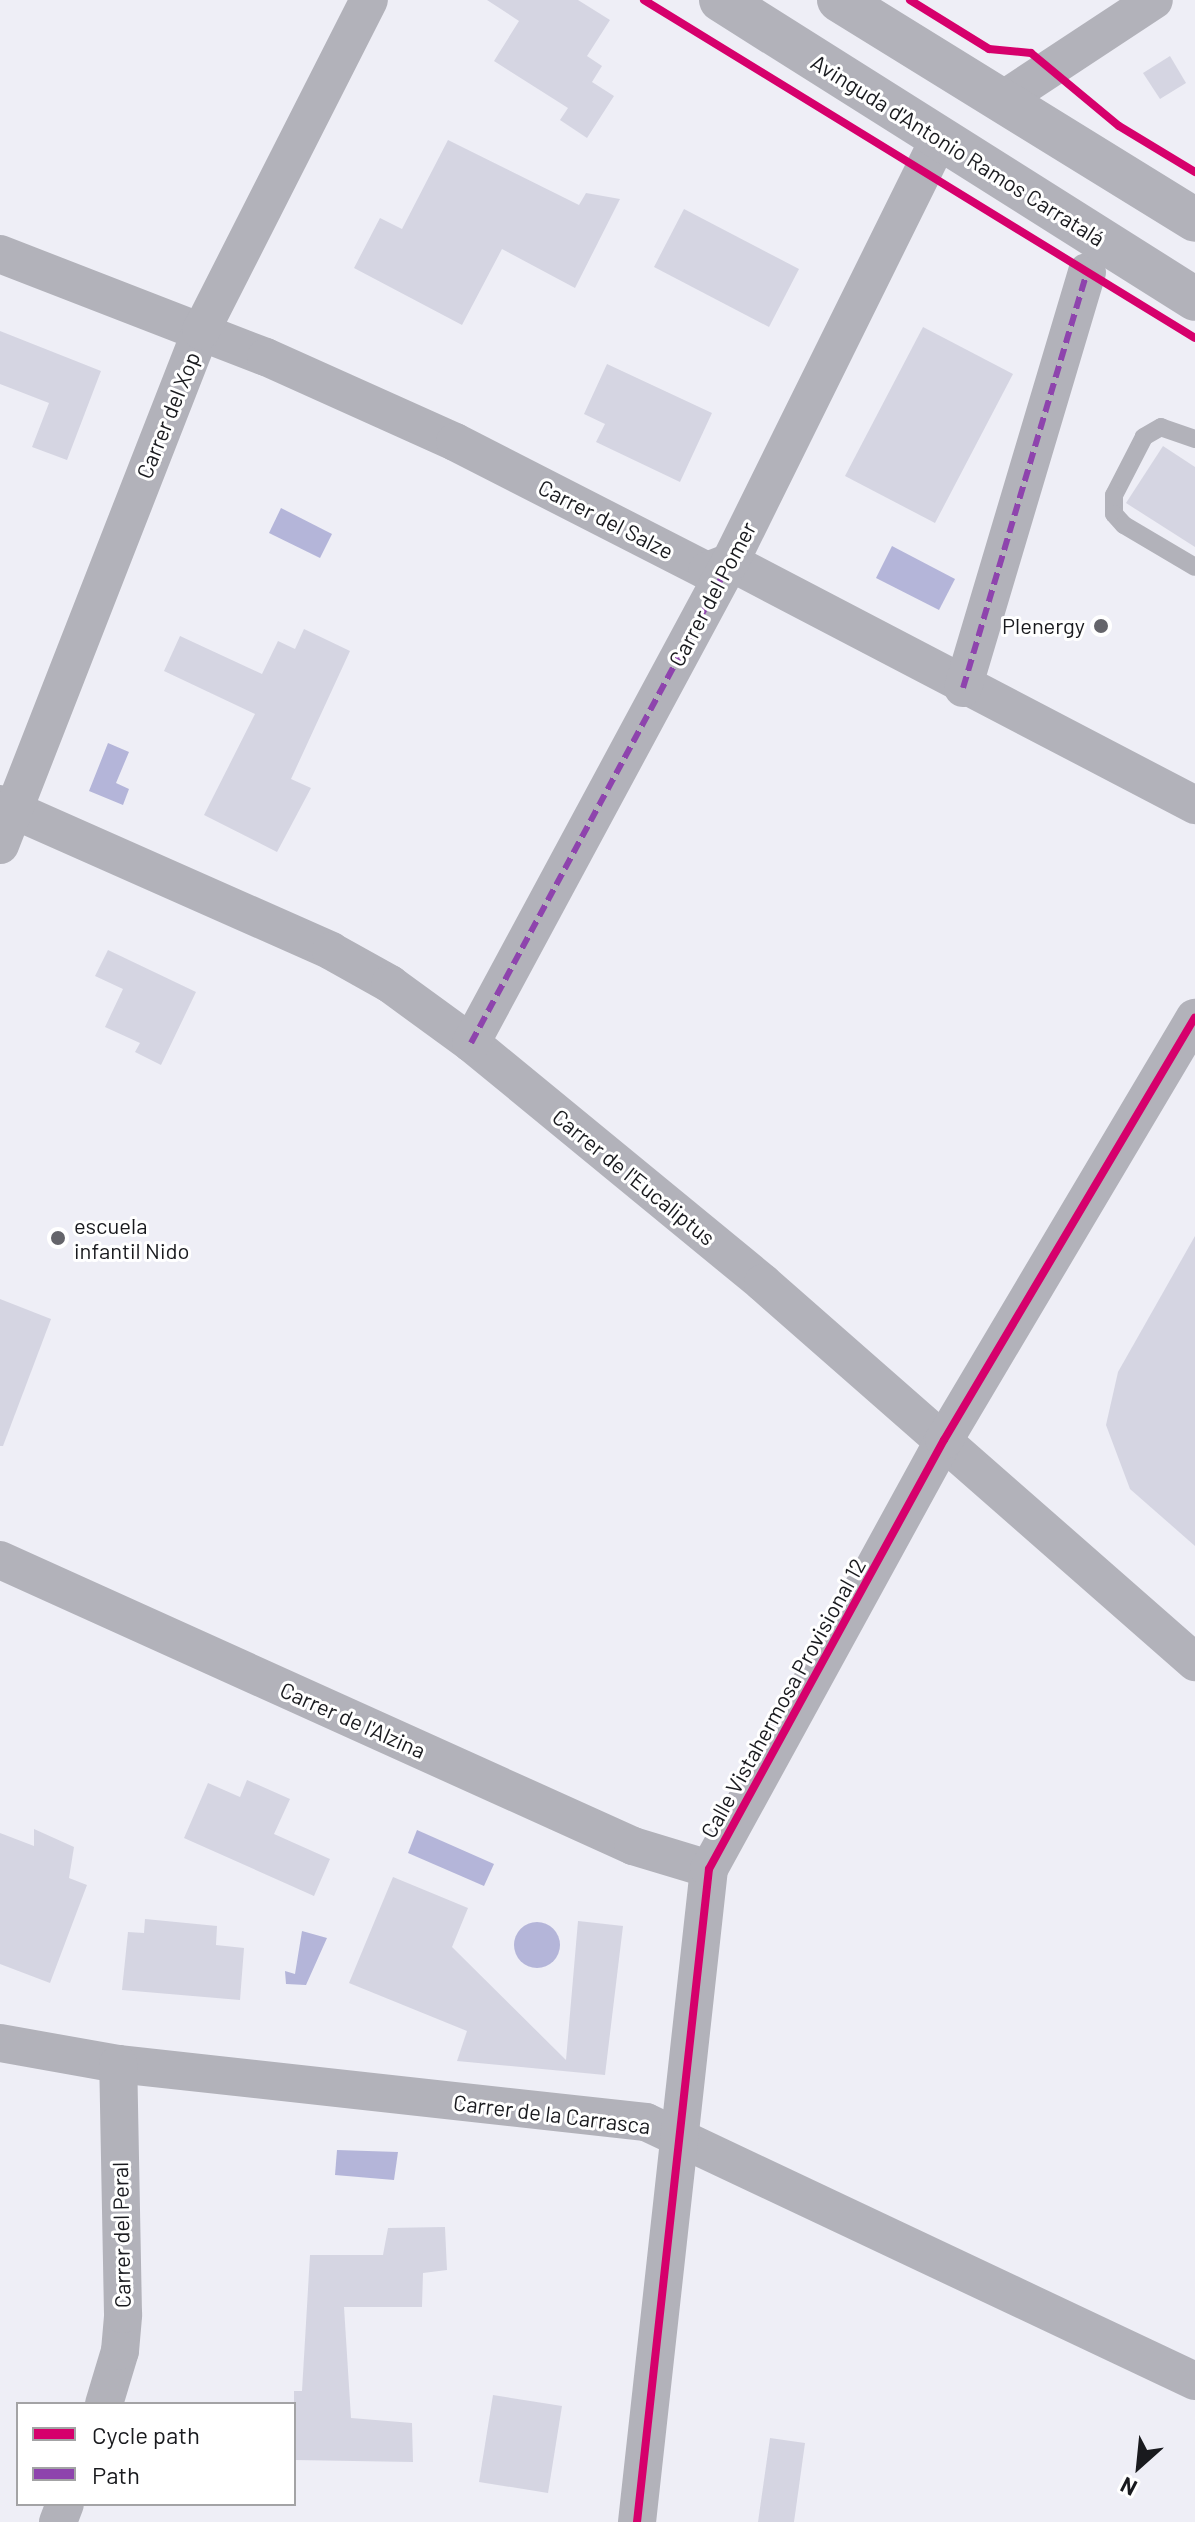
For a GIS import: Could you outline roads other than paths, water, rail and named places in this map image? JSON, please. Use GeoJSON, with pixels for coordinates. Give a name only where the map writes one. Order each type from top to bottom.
{"type":"FeatureCollection","features":[{"type":"Feature","properties":{"kind":"main road","name":"Avinguda d'Antonio Ramos Carratalá"},"geometry":{"type":"LineString","coordinates":[[721,0],[1195,299]]}},
{"type":"Feature","properties":{"kind":"main road"},"geometry":{"type":"LineString","coordinates":[[839,0],[1195,220]]}},
{"type":"Feature","properties":{"kind":"street","name":"Carrer del Xop"},"geometry":{"type":"LineString","coordinates":[[4,820],[201,331],[369,0]]}},
{"type":"Feature","properties":{"kind":"street"},"geometry":{"type":"LineString","coordinates":[[1001,101],[1154,0]]}},
{"type":"Feature","properties":{"kind":"street","name":"Carrer del Pomer"},"geometry":{"type":"LineString","coordinates":[[471,1043],[730,562],[940,138]]}},
{"type":"Feature","properties":{"kind":"street","name":"Carrer del Salze"},"geometry":{"type":"LineString","coordinates":[[0,254],[201,331],[455,442],[707,571],[730,562]]}},
{"type":"Feature","properties":{"kind":"street"},"geometry":{"type":"LineString","coordinates":[[963,688],[1087,272]]}},
{"type":"Feature","properties":{"kind":"street"},"geometry":{"type":"LineString","coordinates":[[730,562],[963,688],[1195,805]]}},
{"type":"Feature","properties":{"kind":"street","name":"Carrer de l'Eucaliptus"},"geometry":{"type":"LineString","coordinates":[[4,820],[331,951],[390,984],[471,1043],[763,1283],[1195,1662]]}},
{"type":"Feature","properties":{"kind":"street","name":"Calle Vistahermosa Provisional 12"},"geometry":{"type":"LineString","coordinates":[[637,2522],[709,1869],[944,1440],[1195,1018]]}},
{"type":"Feature","properties":{"kind":"street","name":"Carrer de l'Alzina"},"geometry":{"type":"LineString","coordinates":[[0,1560],[633,1846],[709,1869]]}},
{"type":"Feature","properties":{"kind":"street","name":"Carrer de la Carrasca"},"geometry":{"type":"LineString","coordinates":[[0,2043],[118,2064],[646,2122],[1195,2381]]}},
{"type":"Feature","properties":{"kind":"street","name":"Carrer del Peral"},"geometry":{"type":"LineString","coordinates":[[105,2402],[120,2351],[123,2314],[118,2064]]}},
{"type":"Feature","properties":{"kind":"lane"},"geometry":{"type":"LineString","coordinates":[[1195,439],[1161,427],[1144,437],[1114,495],[1114,514],[1124,525],[1195,567]]}},
{"type":"Feature","properties":{"kind":"water"},"geometry":{"type":"Polygon","coordinates":[[[281,508],[332,534],[320,558],[269,533],[281,508]]]}},
{"type":"Feature","properties":{"kind":"water"},"geometry":{"type":"Polygon","coordinates":[[[892,546],[955,579],[939,610],[876,578],[892,546]]]}},
{"type":"Feature","properties":{"kind":"water"},"geometry":{"type":"Polygon","coordinates":[[[108,743],[129,752],[116,783],[129,789],[123,805],[89,791],[108,743]]]}},
{"type":"Feature","properties":{"kind":"water"},"geometry":{"type":"Polygon","coordinates":[[[417,1830],[494,1864],[484,1886],[408,1853],[417,1830]]]}},
{"type":"Feature","properties":{"kind":"water"},"geometry":{"type":"Polygon","coordinates":[[[537,1922],[553,1929],[560,1945],[553,1961],[537,1968],[521,1961],[514,1945],[521,1929],[537,1922]]]}},
{"type":"Feature","properties":{"kind":"water"},"geometry":{"type":"Polygon","coordinates":[[[302,1931],[327,1938],[306,1985],[286,1984],[285,1971],[295,1974],[302,1931]]]}},
{"type":"Feature","properties":{"kind":"water"},"geometry":{"type":"Polygon","coordinates":[[[337,2150],[398,2152],[394,2180],[335,2175],[337,2150]]]}},
{"type":"Feature","properties":{"kind":"place","name":"Plenergy"},"geometry":{"type":"Point","coordinates":[1101,626]}},
{"type":"Feature","properties":{"kind":"place","name":"escuela infantil Nido"},"geometry":{"type":"Point","coordinates":[58,1238]}}]}
